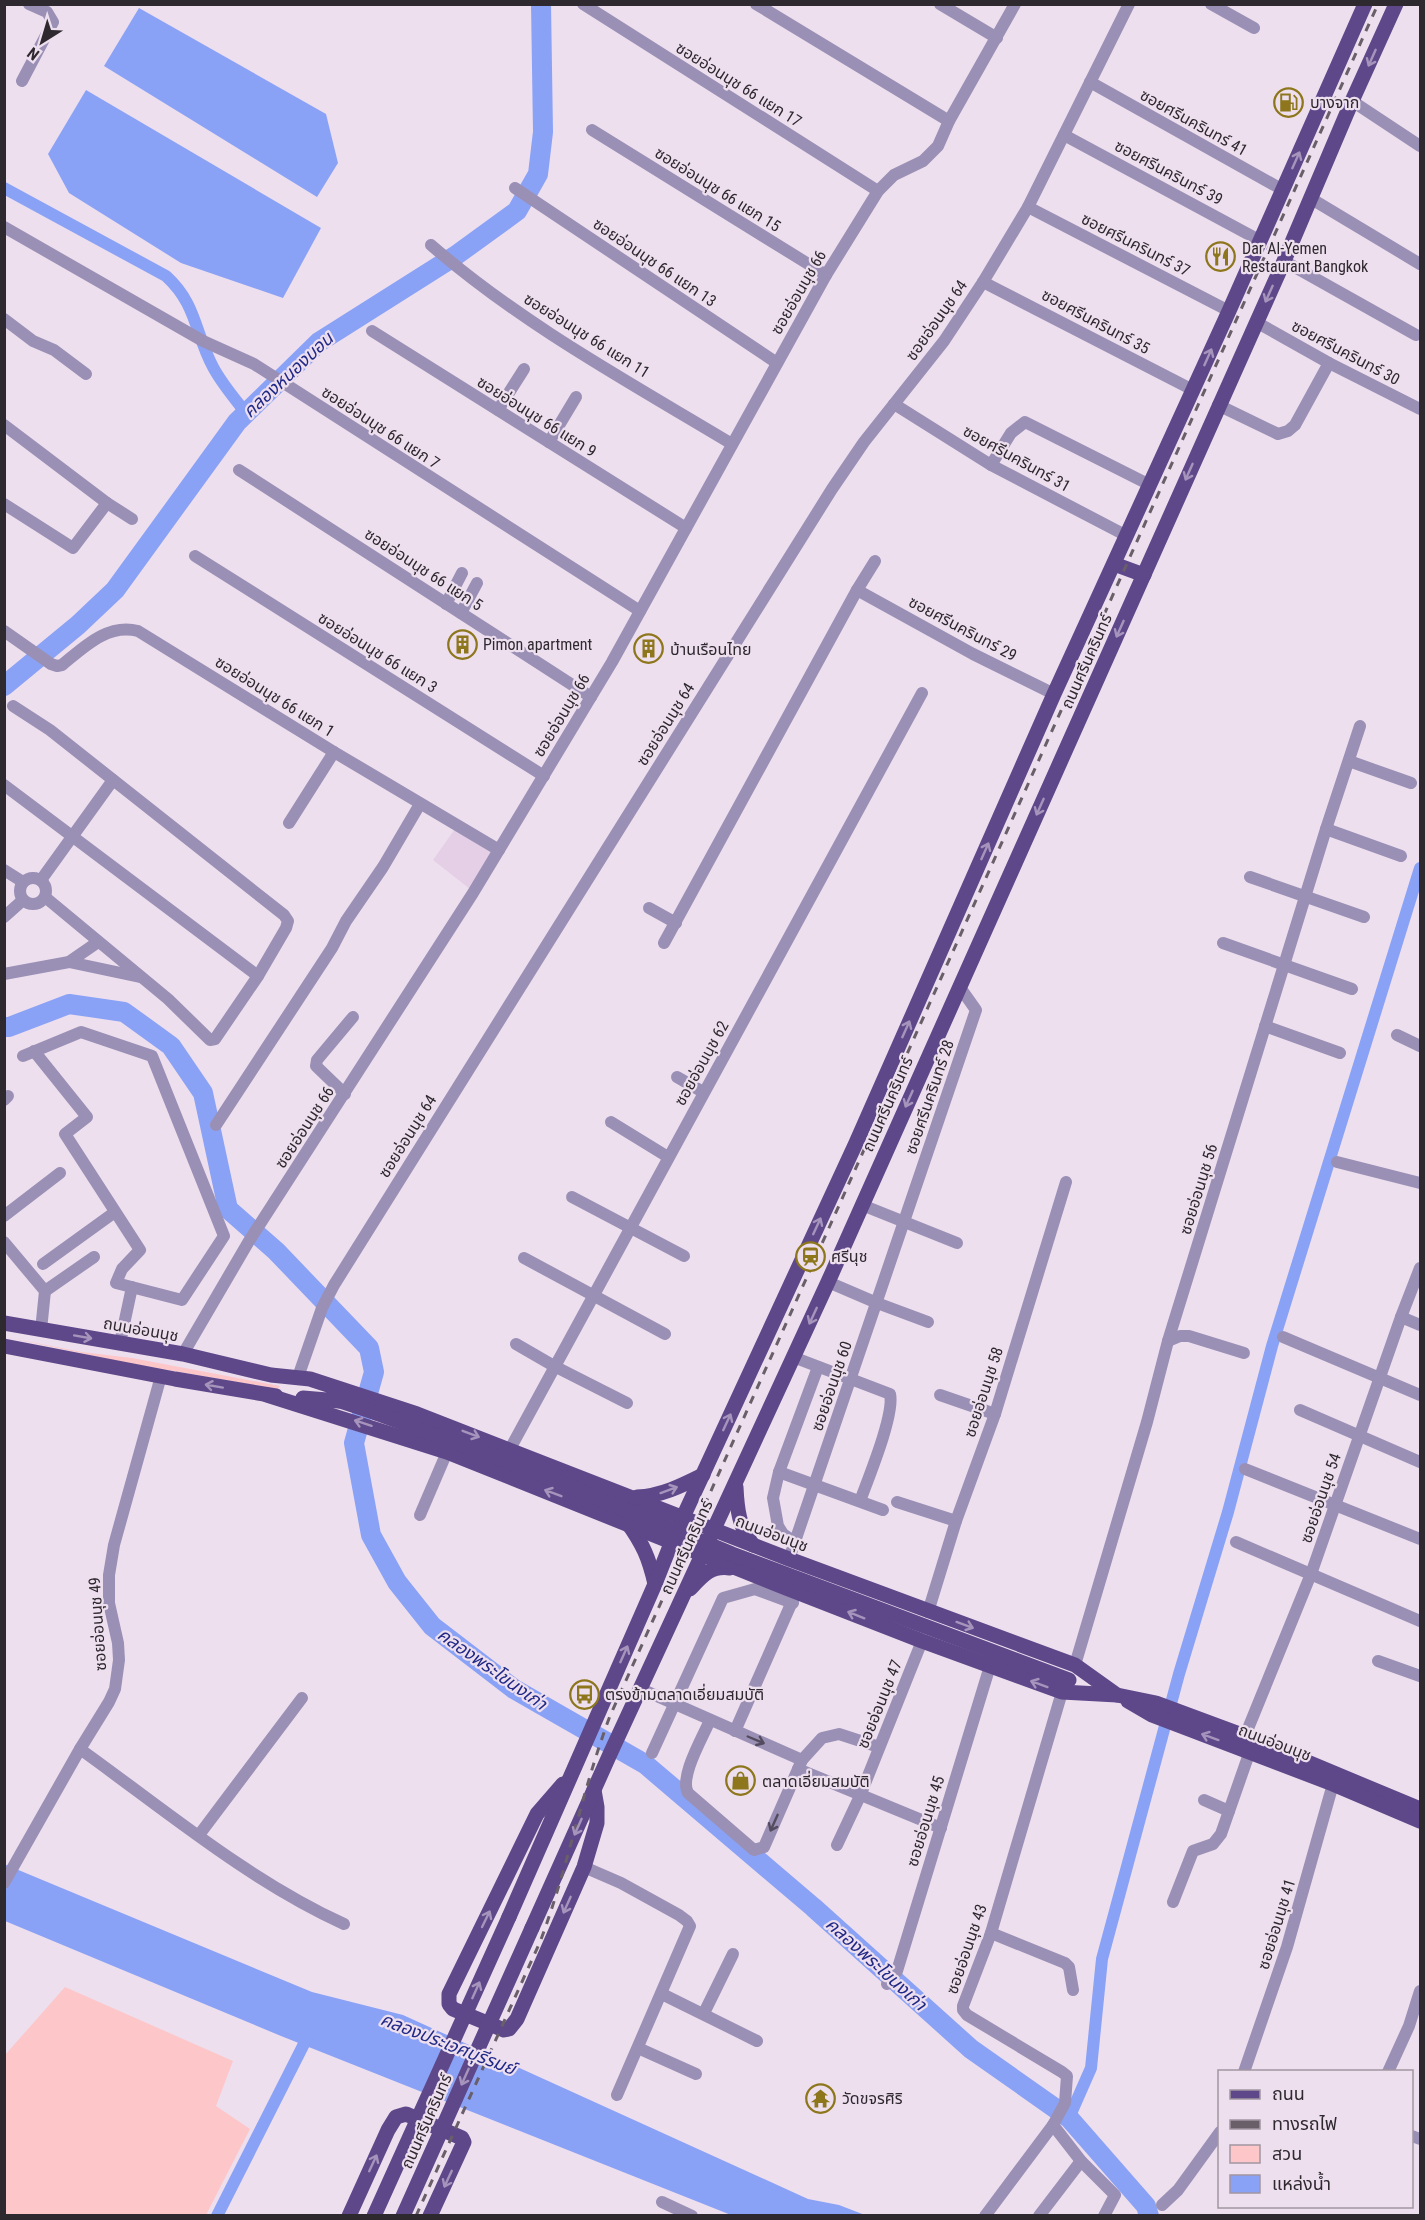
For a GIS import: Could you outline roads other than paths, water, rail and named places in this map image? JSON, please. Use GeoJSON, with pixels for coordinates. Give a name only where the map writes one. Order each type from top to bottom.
{"type":"FeatureCollection","features":[{"type":"Feature","properties":{"kind":"main road","name":"ถนนศรีนครินทร์"},"geometry":{"type":"LineString","coordinates":[[374,2216],[509,1917],[672,1541],[856,1143],[1054,694],[1229,311],[1365,4]]}},
{"type":"Feature","properties":{"kind":"main road","name":"ถนนศรีนครินทร์"},"geometry":{"type":"LineString","coordinates":[[403,2216],[610,1754],[828,1282],[1284,261],[1396,4]]}},
{"type":"Feature","properties":{"kind":"main road"},"geometry":{"type":"LineString","coordinates":[[1114,564],[1144,575]]}},
{"type":"Feature","properties":{"kind":"main road","name":"ถนนอ่อนนุช"},"geometry":{"type":"LineString","coordinates":[[4,1323],[183,1354],[271,1375],[443,1437],[1065,1686]]}},
{"type":"Feature","properties":{"kind":"main road","name":"ถนนอ่อนนุช"},"geometry":{"type":"LineString","coordinates":[[4,1346],[267,1395],[411,1439],[627,1522],[782,1586],[795,1597],[990,1666],[1065,1686],[1117,1695],[1420,1809]]}},
{"type":"Feature","properties":{"kind":"main road","name":"ถนนอ่อนนุช"},"geometry":{"type":"LineString","coordinates":[[271,1375],[298,1377],[323,1383],[417,1414],[510,1449],[789,1559],[1075,1665],[1117,1695]]}},
{"type":"Feature","properties":{"kind":"main road","name":"ถนนอ่อนนุช"},"geometry":{"type":"LineString","coordinates":[[267,1395],[339,1401]]}},
{"type":"Feature","properties":{"kind":"main road"},"geometry":{"type":"LineString","coordinates":[[634,1497],[653,1496],[703,1476]]}},
{"type":"Feature","properties":{"kind":"main road"},"geometry":{"type":"LineString","coordinates":[[587,1506],[603,1498],[602,1490],[596,1483]]}},
{"type":"Feature","properties":{"kind":"main road"},"geometry":{"type":"LineString","coordinates":[[735,1484],[737,1514],[744,1533],[753,1545]]}},
{"type":"Feature","properties":{"kind":"main road"},"geometry":{"type":"LineString","coordinates":[[627,1522],[649,1558],[655,1584]]}},
{"type":"Feature","properties":{"kind":"main road"},"geometry":{"type":"LineString","coordinates":[[782,1586],[778,1566],[789,1559]]}},
{"type":"Feature","properties":{"kind":"main road"},"geometry":{"type":"LineString","coordinates":[[682,1598],[704,1575],[716,1568],[742,1570]]}},
{"type":"Feature","properties":{"kind":"main road","name":"ถนนอ่อนนุช"},"geometry":{"type":"LineString","coordinates":[[1246,1745],[1420,1821]]}},
{"type":"Feature","properties":{"kind":"main road"},"geometry":{"type":"LineString","coordinates":[[569,1777],[537,1814],[449,1994],[449,2004],[453,2009],[504,2030],[517,2019],[584,1867],[596,1831],[594,1790]]}},
{"type":"Feature","properties":{"kind":"main road"},"geometry":{"type":"LineString","coordinates":[[349,2216],[388,2130],[396,2117],[406,2114],[462,2138],[464,2142],[430,2216]]}},
{"type":"Feature","properties":{"kind":"street"},"geometry":{"type":"LineString","coordinates":[[22,81],[53,22],[47,12],[29,4]]}},
{"type":"Feature","properties":{"kind":"street","name":"ซอยอ่อนนุช 66 แยก 17"},"geometry":{"type":"LineString","coordinates":[[583,4],[878,190]]}},
{"type":"Feature","properties":{"kind":"street"},"geometry":{"type":"LineString","coordinates":[[756,4],[949,121]]}},
{"type":"Feature","properties":{"kind":"street"},"geometry":{"type":"LineString","coordinates":[[940,4],[996,38]]}},
{"type":"Feature","properties":{"kind":"street","name":"ซอยอ่อนนุช 66"},"geometry":{"type":"LineString","coordinates":[[183,1354],[249,1241],[345,1094],[544,776],[640,611],[826,275],[878,190],[894,175],[923,161],[938,146],[949,121],[1014,4]]}},
{"type":"Feature","properties":{"kind":"street","name":"ซอยอ่อนนุช 64"},"geometry":{"type":"LineString","coordinates":[[298,1377],[322,1308],[334,1285],[832,489],[864,442],[944,341],[983,282],[1028,207],[1129,4]]}},
{"type":"Feature","properties":{"kind":"street"},"geometry":{"type":"LineString","coordinates":[[1211,4],[1254,28]]}},
{"type":"Feature","properties":{"kind":"street","name":"ซอยศรีนครินทร์ 41"},"geometry":{"type":"LineString","coordinates":[[1090,82],[1283,190]]}},
{"type":"Feature","properties":{"kind":"street"},"geometry":{"type":"LineString","coordinates":[[1352,101],[1420,146]]}},
{"type":"Feature","properties":{"kind":"street","name":"ซอยอ่อนนุช 66 แยก 15"},"geometry":{"type":"LineString","coordinates":[[592,130],[826,275]]}},
{"type":"Feature","properties":{"kind":"street","name":"ซอยศรีนครินทร์ 39"},"geometry":{"type":"LineString","coordinates":[[1064,135],[1259,240]]}},
{"type":"Feature","properties":{"kind":"street","name":"ซอยอ่อนนุช 66 แยก 13"},"geometry":{"type":"LineString","coordinates":[[515,188],[777,363]]}},
{"type":"Feature","properties":{"kind":"street"},"geometry":{"type":"LineString","coordinates":[[1310,198],[1420,264]]}},
{"type":"Feature","properties":{"kind":"street","name":"ซอยศรีนครินทร์ 37"},"geometry":{"type":"LineString","coordinates":[[1028,207],[1229,311]]}},
{"type":"Feature","properties":{"kind":"street","name":"ซอยอ่อนนุช 66 แยก 7"},"geometry":{"type":"LineString","coordinates":[[4,227],[203,341],[254,364],[640,611]]}},
{"type":"Feature","properties":{"kind":"street","name":"ซอยอ่อนนุช 66 แยก 11"},"geometry":{"type":"LineString","coordinates":[[435,249],[547,332],[732,444]]}},
{"type":"Feature","properties":{"kind":"street"},"geometry":{"type":"LineString","coordinates":[[1284,261],[1416,335]]}},
{"type":"Feature","properties":{"kind":"street","name":"ซอยศรีนครินทร์ 35"},"geometry":{"type":"LineString","coordinates":[[983,282],[1193,390]]}},
{"type":"Feature","properties":{"kind":"street"},"geometry":{"type":"LineString","coordinates":[[4,319],[33,341],[54,350],[86,374]]}},
{"type":"Feature","properties":{"kind":"street","name":"ซอยศรีนครินทร์ 30"},"geometry":{"type":"LineString","coordinates":[[1256,322],[1329,363],[1420,409]]}},
{"type":"Feature","properties":{"kind":"street","name":"ซอยอ่อนนุช 66 แยก 9"},"geometry":{"type":"LineString","coordinates":[[372,331],[686,528]]}},
{"type":"Feature","properties":{"kind":"street"},"geometry":{"type":"LineString","coordinates":[[1218,405],[1278,434],[1283,433],[1295,425],[1329,363]]}},
{"type":"Feature","properties":{"kind":"street"},"geometry":{"type":"LineString","coordinates":[[498,410],[525,369]]}},
{"type":"Feature","properties":{"kind":"street"},"geometry":{"type":"LineString","coordinates":[[549,442],[576,397]]}},
{"type":"Feature","properties":{"kind":"street","name":"ซอยศรีนครินทร์ 31"},"geometry":{"type":"LineString","coordinates":[[894,404],[991,465],[1127,536]]}},
{"type":"Feature","properties":{"kind":"street"},"geometry":{"type":"LineString","coordinates":[[991,465],[1011,433],[1025,422],[1150,485]]}},
{"type":"Feature","properties":{"kind":"street"},"geometry":{"type":"LineString","coordinates":[[4,425],[107,503],[132,519]]}},
{"type":"Feature","properties":{"kind":"street","name":"ซอยอ่อนนุช 66 แยก 5"},"geometry":{"type":"LineString","coordinates":[[239,470],[591,697]]}},
{"type":"Feature","properties":{"kind":"street"},"geometry":{"type":"LineString","coordinates":[[4,504],[73,548],[107,503]]}},
{"type":"Feature","properties":{"kind":"street","name":"ซอยอ่อนนุช 66 แยก 3"},"geometry":{"type":"LineString","coordinates":[[195,556],[544,776]]}},
{"type":"Feature","properties":{"kind":"street"},"geometry":{"type":"LineString","coordinates":[[664,943],[875,561]]}},
{"type":"Feature","properties":{"kind":"street"},"geometry":{"type":"LineString","coordinates":[[446,604],[462,573]]}},
{"type":"Feature","properties":{"kind":"street"},"geometry":{"type":"LineString","coordinates":[[461,613],[477,583]]}},
{"type":"Feature","properties":{"kind":"street","name":"ซอยศรีนครินทร์ 29"},"geometry":{"type":"LineString","coordinates":[[857,590],[973,654],[1054,694]]}},
{"type":"Feature","properties":{"kind":"street","name":"ซอยอ่อนนุช 66 แยก 1"},"geometry":{"type":"LineString","coordinates":[[4,631],[57,666],[62,665],[92,641],[112,631],[126,628],[138,631],[499,850]]}},
{"type":"Feature","properties":{"kind":"street","name":"ซอยอ่อนนุช 62"},"geometry":{"type":"LineString","coordinates":[[510,1449],[922,693]]}},
{"type":"Feature","properties":{"kind":"street"},"geometry":{"type":"LineString","coordinates":[[13,706],[50,730],[284,915],[288,921],[258,976],[215,1039],[210,1040],[168,999],[45,897]]}},
{"type":"Feature","properties":{"kind":"street","name":"ซอยอ่อนนุช 56"},"geometry":{"type":"LineString","coordinates":[[1075,1665],[1147,1422],[1168,1341],[1360,726]]}},
{"type":"Feature","properties":{"kind":"street"},"geometry":{"type":"LineString","coordinates":[[289,823],[334,752]]}},
{"type":"Feature","properties":{"kind":"street"},"geometry":{"type":"LineString","coordinates":[[1349,761],[1411,783]]}},
{"type":"Feature","properties":{"kind":"street"},"geometry":{"type":"LineString","coordinates":[[41,880],[113,780]]}},
{"type":"Feature","properties":{"kind":"street"},"geometry":{"type":"LineString","coordinates":[[4,786],[258,976]]}},
{"type":"Feature","properties":{"kind":"street"},"geometry":{"type":"LineString","coordinates":[[216,1125],[332,948],[346,921],[383,867],[420,804]]}},
{"type":"Feature","properties":{"kind":"street"},"geometry":{"type":"LineString","coordinates":[[1326,829],[1401,856]]}},
{"type":"Feature","properties":{"kind":"street"},"geometry":{"type":"LineString","coordinates":[[4,870],[23,882]]}},
{"type":"Feature","properties":{"kind":"street"},"geometry":{"type":"LineString","coordinates":[[1250,877],[1364,917]]}},
{"type":"Feature","properties":{"kind":"street"},"geometry":{"type":"LineString","coordinates":[[34,878],[41,880],[45,885],[45,897],[41,903],[28,904],[23,900],[20,888],[23,882],[34,878]]}},
{"type":"Feature","properties":{"kind":"street"},"geometry":{"type":"LineString","coordinates":[[4,917],[23,900]]}},
{"type":"Feature","properties":{"kind":"street"},"geometry":{"type":"LineString","coordinates":[[649,908],[676,922]]}},
{"type":"Feature","properties":{"kind":"street"},"geometry":{"type":"LineString","coordinates":[[69,962],[98,942]]}},
{"type":"Feature","properties":{"kind":"street"},"geometry":{"type":"LineString","coordinates":[[1222,943],[1352,989]]}},
{"type":"Feature","properties":{"kind":"street"},"geometry":{"type":"LineString","coordinates":[[4,974],[69,962],[142,977]]}},
{"type":"Feature","properties":{"kind":"street","name":"ซอยศรีนครินทร์ 28"},"geometry":{"type":"LineString","coordinates":[[904,1223],[976,1010],[959,986]]}},
{"type":"Feature","properties":{"kind":"street"},"geometry":{"type":"LineString","coordinates":[[345,1094],[316,1066],[317,1060],[353,1017]]}},
{"type":"Feature","properties":{"kind":"street"},"geometry":{"type":"LineString","coordinates":[[1265,1026],[1340,1053]]}},
{"type":"Feature","properties":{"kind":"street"},"geometry":{"type":"LineString","coordinates":[[81,1032],[152,1056],[224,1236],[182,1300],[116,1283],[122,1269],[140,1250],[115,1212],[65,1134],[87,1116],[29,1054],[81,1032]]}},
{"type":"Feature","properties":{"kind":"street"},"geometry":{"type":"LineString","coordinates":[[1397,1035],[1420,1046]]}},
{"type":"Feature","properties":{"kind":"street"},"geometry":{"type":"LineString","coordinates":[[677,1077],[704,1092]]}},
{"type":"Feature","properties":{"kind":"street"},"geometry":{"type":"LineString","coordinates":[[611,1122],[668,1157]]}},
{"type":"Feature","properties":{"kind":"street"},"geometry":{"type":"LineString","coordinates":[[1337,1162],[1420,1183]]}},
{"type":"Feature","properties":{"kind":"street"},"geometry":{"type":"LineString","coordinates":[[4,1216],[60,1173]]}},
{"type":"Feature","properties":{"kind":"street","name":"ซอยอ่อนนุช 58"},"geometry":{"type":"LineString","coordinates":[[928,1612],[956,1521],[995,1414],[1066,1182]]}},
{"type":"Feature","properties":{"kind":"street"},"geometry":{"type":"LineString","coordinates":[[572,1197],[684,1256]]}},
{"type":"Feature","properties":{"kind":"street"},"geometry":{"type":"LineString","coordinates":[[862,1205],[957,1243]]}},
{"type":"Feature","properties":{"kind":"street"},"geometry":{"type":"LineString","coordinates":[[42,1264],[115,1212]]}},
{"type":"Feature","properties":{"kind":"street","name":"ซอยอ่อนนุช 60"},"geometry":{"type":"LineString","coordinates":[[789,1559],[904,1223]]}},
{"type":"Feature","properties":{"kind":"street"},"geometry":{"type":"LineString","coordinates":[[4,1242],[45,1291],[41,1330]]}},
{"type":"Feature","properties":{"kind":"street"},"geometry":{"type":"LineString","coordinates":[[45,1291],[94,1257]]}},
{"type":"Feature","properties":{"kind":"street"},"geometry":{"type":"LineString","coordinates":[[524,1258],[665,1334]]}},
{"type":"Feature","properties":{"kind":"street","name":"ซอยอ่อนนุช 54"},"geometry":{"type":"LineString","coordinates":[[1173,1902],[1193,1851],[1213,1844],[1221,1833],[1246,1745],[1311,1574],[1401,1317],[1418,1281],[1420,1268]]}},
{"type":"Feature","properties":{"kind":"street"},"geometry":{"type":"LineString","coordinates":[[828,1282],[928,1322]]}},
{"type":"Feature","properties":{"kind":"street"},"geometry":{"type":"LineString","coordinates":[[120,1343],[132,1287]]}},
{"type":"Feature","properties":{"kind":"street"},"geometry":{"type":"LineString","coordinates":[[1401,1317],[1420,1325]]}},
{"type":"Feature","properties":{"kind":"street"},"geometry":{"type":"LineString","coordinates":[[1168,1341],[1180,1336],[1189,1336],[1244,1353]]}},
{"type":"Feature","properties":{"kind":"street"},"geometry":{"type":"LineString","coordinates":[[1283,1337],[1420,1395]]}},
{"type":"Feature","properties":{"kind":"street"},"geometry":{"type":"LineString","coordinates":[[516,1344],[627,1403]]}},
{"type":"Feature","properties":{"kind":"street"},"geometry":{"type":"LineString","coordinates":[[793,1357],[890,1394],[892,1401],[887,1423],[860,1501]]}},
{"type":"Feature","properties":{"kind":"street"},"geometry":{"type":"LineString","coordinates":[[796,1543],[783,1534],[775,1515],[773,1498],[779,1472],[818,1367]]}},
{"type":"Feature","properties":{"kind":"street","name":"ซอยอ่อนนุช 49"},"geometry":{"type":"LineString","coordinates":[[4,1883],[109,1702],[116,1682],[119,1660],[118,1643],[109,1603],[109,1575],[114,1545],[161,1376]]}},
{"type":"Feature","properties":{"kind":"street"},"geometry":{"type":"LineString","coordinates":[[940,1395],[995,1414]]}},
{"type":"Feature","properties":{"kind":"street"},"geometry":{"type":"LineString","coordinates":[[1300,1410],[1420,1462]]}},
{"type":"Feature","properties":{"kind":"street"},"geometry":{"type":"LineString","coordinates":[[420,1515],[447,1452]]}},
{"type":"Feature","properties":{"kind":"street"},"geometry":{"type":"LineString","coordinates":[[1245,1469],[1420,1539]]}},
{"type":"Feature","properties":{"kind":"street"},"geometry":{"type":"LineString","coordinates":[[779,1472],[883,1510]]}},
{"type":"Feature","properties":{"kind":"street"},"geometry":{"type":"LineString","coordinates":[[897,1502],[956,1521]]}},
{"type":"Feature","properties":{"kind":"street"},"geometry":{"type":"LineString","coordinates":[[1236,1542],[1420,1621]]}},
{"type":"Feature","properties":{"kind":"street"},"geometry":{"type":"LineString","coordinates":[[652,1754],[723,1598],[755,1589],[795,1597],[735,1731]]}},
{"type":"Feature","properties":{"kind":"street","name":"ซอยอ่อนนุช 47"},"geometry":{"type":"LineString","coordinates":[[837,1845],[860,1796],[921,1641]]}},
{"type":"Feature","properties":{"kind":"street"},"geometry":{"type":"LineString","coordinates":[[1378,1661],[1420,1676]]}},
{"type":"Feature","properties":{"kind":"street","name":"ซอยอ่อนนุช 45"},"geometry":{"type":"LineString","coordinates":[[892,1978],[990,1666]]}},
{"type":"Feature","properties":{"kind":"street","name":"ซอยอ่อนนุช 43"},"geometry":{"type":"LineString","coordinates":[[985,2216],[1056,2120],[1065,2103],[1067,2076],[967,2015],[963,2006],[991,1933],[1065,1686]]}},
{"type":"Feature","properties":{"kind":"street"},"geometry":{"type":"LineString","coordinates":[[641,1689],[735,1731],[860,1796],[941,1828]]}},
{"type":"Feature","properties":{"kind":"street"},"geometry":{"type":"LineString","coordinates":[[199,1835],[302,1698]]}},
{"type":"Feature","properties":{"kind":"street"},"geometry":{"type":"LineString","coordinates":[[710,1720],[689,1768],[685,1787],[688,1793],[754,1850],[764,1847],[800,1765],[822,1738],[839,1734],[879,1748]]}},
{"type":"Feature","properties":{"kind":"street"},"geometry":{"type":"LineString","coordinates":[[80,1749],[287,1896],[344,1924]]}},
{"type":"Feature","properties":{"kind":"street","name":"ซอยอ่อนนุช 41"},"geometry":{"type":"LineString","coordinates":[[1245,2070],[1287,1947],[1333,1784]]}},
{"type":"Feature","properties":{"kind":"street"},"geometry":{"type":"LineString","coordinates":[[1204,1800],[1229,1811]]}},
{"type":"Feature","properties":{"kind":"street"},"geometry":{"type":"LineString","coordinates":[[584,1867],[621,1883],[687,1921],[690,1930],[617,2095]]}},
{"type":"Feature","properties":{"kind":"street"},"geometry":{"type":"LineString","coordinates":[[991,1933],[1065,1963],[1069,1967],[1073,1990]]}},
{"type":"Feature","properties":{"kind":"street"},"geometry":{"type":"LineString","coordinates":[[704,2013],[733,1954]]}},
{"type":"Feature","properties":{"kind":"street"},"geometry":{"type":"LineString","coordinates":[[1389,2070],[1409,2026],[1420,1992]]}},
{"type":"Feature","properties":{"kind":"street"},"geometry":{"type":"LineString","coordinates":[[662,1994],[757,2041]]}},
{"type":"Feature","properties":{"kind":"street"},"geometry":{"type":"LineString","coordinates":[[639,2048],[696,2074]]}},
{"type":"Feature","properties":{"kind":"street"},"geometry":{"type":"LineString","coordinates":[[1056,2120],[1081,2161],[1115,2196],[1104,2216]]}},
{"type":"Feature","properties":{"kind":"street"},"geometry":{"type":"LineString","coordinates":[[1162,2205],[1178,2190],[1218,2135]]}},
{"type":"Feature","properties":{"kind":"street"},"geometry":{"type":"LineString","coordinates":[[1039,2216],[1081,2161]]}},
{"type":"Feature","properties":{"kind":"street"},"geometry":{"type":"LineString","coordinates":[[662,2202],[692,2216]]}},
{"type":"Feature","properties":{"kind":"water"},"geometry":{"type":"Polygon","coordinates":[[[139,8],[326,114],[338,163],[317,197],[104,66],[139,8]]]}},
{"type":"Feature","properties":{"kind":"water"},"geometry":{"type":"Polygon","coordinates":[[[86,90],[321,228],[283,298],[181,263],[69,193],[48,154],[86,90]]]}},
{"type":"Feature","properties":{"kind":"water","name":"คลองประเวศบุรีรมย์"},"geometry":{"type":"Polygon","coordinates":[[[4,1864],[312,1992],[403,2015],[808,2199],[839,2205],[865,2215],[731,2215],[281,2036],[5,1921],[4,1864]]]}},
{"type":"Feature","properties":{"kind":"waterway","name":"คลองหนองบอน"},"geometry":{"type":"LineString","coordinates":[[4,686],[78,625],[115,590],[237,422],[319,342],[455,256],[517,211],[538,174],[543,132],[541,4]]}},
{"type":"Feature","properties":{"kind":"waterway"},"geometry":{"type":"LineString","coordinates":[[4,188],[166,276],[184,297],[207,355],[229,391],[246,413]]}},
{"type":"Feature","properties":{"kind":"waterway"},"geometry":{"type":"LineString","coordinates":[[1069,2118],[1091,2068],[1102,1959],[1179,1674],[1228,1512],[1272,1346],[1420,868]]}},
{"type":"Feature","properties":{"kind":"waterway","name":"คลองพระโขนงเก่า"},"geometry":{"type":"LineString","coordinates":[[4,1027],[69,1004],[124,1012],[171,1046],[203,1093],[228,1209],[276,1251],[369,1348],[374,1372],[354,1443],[371,1535],[397,1582],[432,1626],[514,1689],[645,1764],[813,1907],[971,2049],[1069,2118],[1146,2206],[1149,2216]]}},
{"type":"Feature","properties":{"kind":"waterway"},"geometry":{"type":"LineString","coordinates":[[217,2216],[310,2032]]}},
{"type":"Feature","properties":{"kind":"railway"},"geometry":{"type":"LineString","coordinates":[[416,2216],[540,1942],[610,1716],[1378,4]]}},
{"type":"Feature","properties":{"kind":"place","name":"บางจาก"},"geometry":{"type":"Point","coordinates":[1289,102]}},
{"type":"Feature","properties":{"kind":"place","name":"Dar Al-Yemen Restaurant Bangkok"},"geometry":{"type":"Point","coordinates":[1221,257]}},
{"type":"Feature","properties":{"kind":"place","name":"Pimon apartment"},"geometry":{"type":"Point","coordinates":[462,644]}},
{"type":"Feature","properties":{"kind":"place","name":"บ้านเรือนไทย"},"geometry":{"type":"Point","coordinates":[649,649]}},
{"type":"Feature","properties":{"kind":"place","name":"ศรีนุช"},"geometry":{"type":"Point","coordinates":[810,1256]}},
{"type":"Feature","properties":{"kind":"place","name":"ตรงข้ามตลาดเอี่ยมสมบัติ"},"geometry":{"type":"Point","coordinates":[584,1694]}},
{"type":"Feature","properties":{"kind":"place","name":"ตลาดเอี่ยมสมบัติ"},"geometry":{"type":"Point","coordinates":[741,1781]}},
{"type":"Feature","properties":{"kind":"place","name":"วัดขจรศิริ"},"geometry":{"type":"Point","coordinates":[821,2098]}}]}
